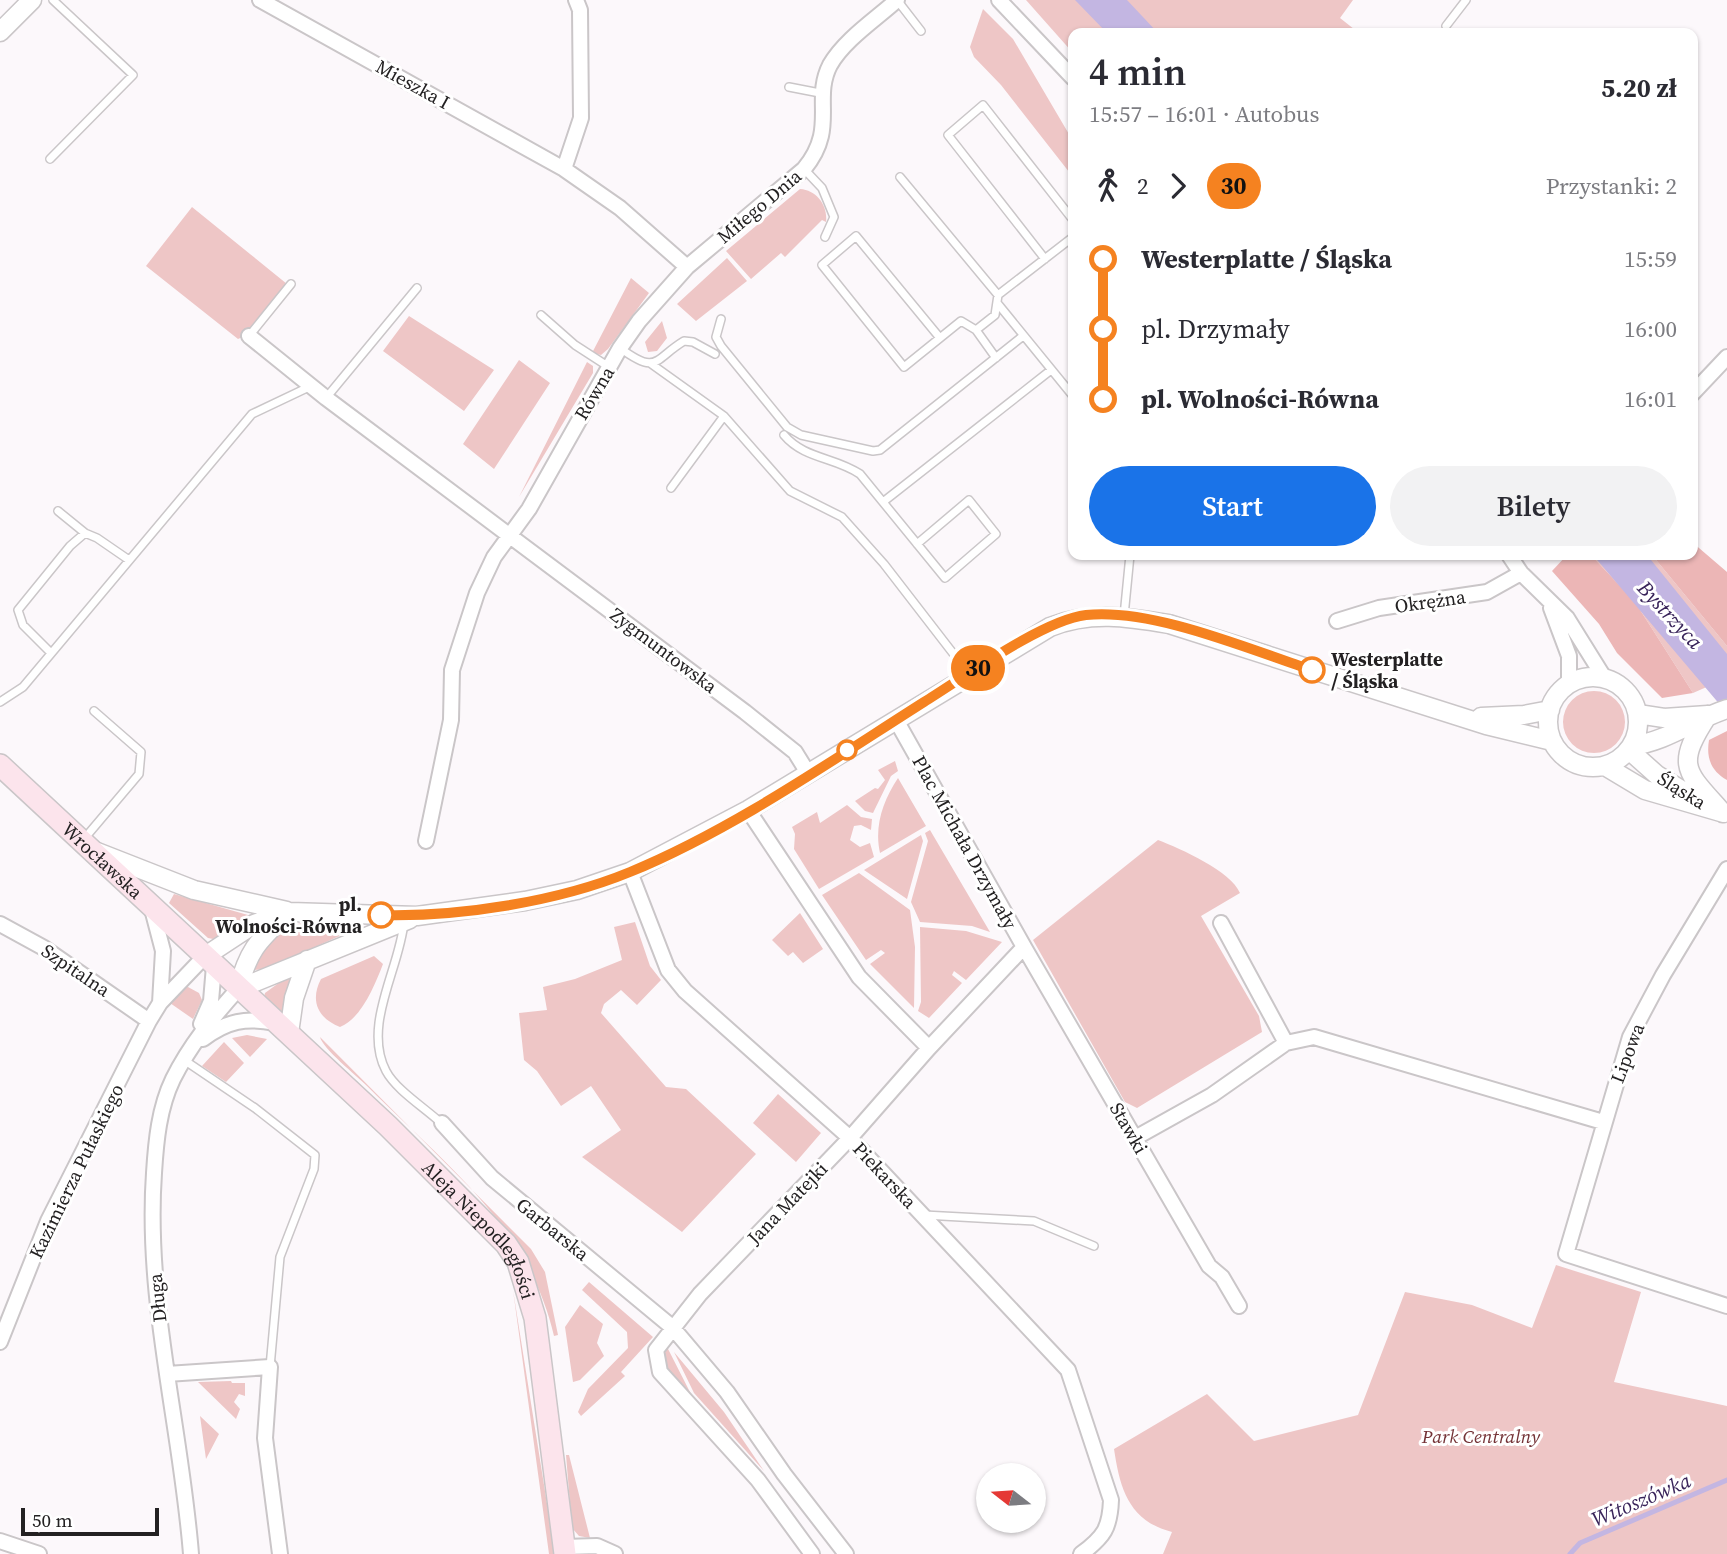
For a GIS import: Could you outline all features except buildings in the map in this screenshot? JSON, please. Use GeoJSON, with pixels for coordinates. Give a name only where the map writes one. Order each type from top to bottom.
{"type":"FeatureCollection","features":[{"type":"Feature","properties":{"kind":"main road","name":"Wrocławska"},"geometry":{"type":"LineString","coordinates":[[0,765],[209,962]]}},
{"type":"Feature","properties":{"kind":"main road","name":"Aleja Niepodległości"},"geometry":{"type":"LineString","coordinates":[[209,962],[388,1126],[506,1244],[518,1262],[535,1318],[564,1551]]}},
{"type":"Feature","properties":{"kind":"street"},"geometry":{"type":"LineString","coordinates":[[0,32],[32,0]]}},
{"type":"Feature","properties":{"kind":"street","name":"Mieszka I"},"geometry":{"type":"LineString","coordinates":[[260,0],[564,169]]}},
{"type":"Feature","properties":{"kind":"street"},"geometry":{"type":"LineString","coordinates":[[576,0],[580,10],[581,118],[564,169],[620,208],[687,267]]}},
{"type":"Feature","properties":{"kind":"street","name":"Miłego Dnia"},"geometry":{"type":"LineString","coordinates":[[687,267],[804,169],[816,154],[823,135],[825,94],[830,66],[838,53],[897,0]]}},
{"type":"Feature","properties":{"kind":"street"},"geometry":{"type":"LineString","coordinates":[[999,0],[1068,73]]}},
{"type":"Feature","properties":{"kind":"street","name":"Równa"},"geometry":{"type":"LineString","coordinates":[[426,841],[451,720],[452,670],[477,593],[494,557],[512,535],[620,348],[639,321],[687,267]]}},
{"type":"Feature","properties":{"kind":"street","name":"Zygmuntowska"},"geometry":{"type":"LineString","coordinates":[[249,336],[326,398],[512,535],[795,751],[808,773]]}},
{"type":"Feature","properties":{"kind":"street"},"geometry":{"type":"LineString","coordinates":[[1698,388],[1727,357]]}},
{"type":"Feature","properties":{"kind":"street"},"geometry":{"type":"LineString","coordinates":[[1512,560],[1521,573],[1576,630],[1605,679],[1626,692],[1637,714],[1638,730],[1630,748]]}},
{"type":"Feature","properties":{"kind":"street","name":"Okrężna"},"geometry":{"type":"LineString","coordinates":[[1337,621],[1379,608],[1487,592],[1521,573]]}},
{"type":"Feature","properties":{"kind":"street"},"geometry":{"type":"LineString","coordinates":[[1547,601],[1558,620],[1569,656],[1569,685]]}},
{"type":"Feature","properties":{"kind":"street"},"geometry":{"type":"LineString","coordinates":[[86,846],[194,890],[290,912],[411,919],[577,890],[630,872],[748,810],[1050,626],[1087,615],[1169,624],[1468,718],[1552,741]]}},
{"type":"Feature","properties":{"kind":"street"},"geometry":{"type":"LineString","coordinates":[[1605,679],[1586,678],[1569,685],[1560,691],[1550,710],[1548,726],[1552,741],[1558,750],[1574,763],[1584,767],[1605,766],[1630,748],[1664,739],[1707,715],[1727,709]]}},
{"type":"Feature","properties":{"kind":"street"},"geometry":{"type":"LineString","coordinates":[[1468,718],[1524,715],[1550,710]]}},
{"type":"Feature","properties":{"kind":"street"},"geometry":{"type":"LineString","coordinates":[[1637,714],[1664,718],[1707,715]]}},
{"type":"Feature","properties":{"kind":"street"},"geometry":{"type":"LineString","coordinates":[[1707,715],[1693,738],[1687,762],[1693,779],[1721,812]]}},
{"type":"Feature","properties":{"kind":"street","name":"Plac Michała Drzymały"},"geometry":{"type":"LineString","coordinates":[[896,720],[1024,947],[929,1048]]}},
{"type":"Feature","properties":{"kind":"street","name":"Śląska"},"geometry":{"type":"LineString","coordinates":[[1630,748],[1657,775],[1721,812]]}},
{"type":"Feature","properties":{"kind":"street","name":"Śląska"},"geometry":{"type":"LineString","coordinates":[[1605,766],[1645,790],[1721,812]]}},
{"type":"Feature","properties":{"kind":"street"},"geometry":{"type":"LineString","coordinates":[[748,810],[859,977],[929,1048]]}},
{"type":"Feature","properties":{"kind":"street","name":"Lipowa"},"geometry":{"type":"LineString","coordinates":[[1727,869],[1663,975],[1630,1038],[1566,1254],[1727,1306]]}},
{"type":"Feature","properties":{"kind":"street","name":"Piekarska"},"geometry":{"type":"LineString","coordinates":[[630,872],[668,970],[685,991],[850,1138],[1068,1370],[1111,1500],[1110,1519],[1101,1539],[1082,1554]]}},
{"type":"Feature","properties":{"kind":"street","name":"Kazimierza Pułaskiego"},"geometry":{"type":"LineString","coordinates":[[152,909],[163,951],[160,1003]]}},
{"type":"Feature","properties":{"kind":"street"},"geometry":{"type":"LineString","coordinates":[[209,962],[254,924],[290,912]]}},
{"type":"Feature","properties":{"kind":"street"},"geometry":{"type":"LineString","coordinates":[[239,989],[245,963],[257,941],[290,912]]}},
{"type":"Feature","properties":{"kind":"street"},"geometry":{"type":"LineString","coordinates":[[239,989],[411,919]]}},
{"type":"Feature","properties":{"kind":"street"},"geometry":{"type":"LineString","coordinates":[[1221,923],[1286,1043]]}},
{"type":"Feature","properties":{"kind":"street","name":"Szpitalna"},"geometry":{"type":"LineString","coordinates":[[0,924],[44,948],[149,1021]]}},
{"type":"Feature","properties":{"kind":"street","name":"Stawki"},"geometry":{"type":"LineString","coordinates":[[1024,947],[1209,1266],[1222,1277],[1239,1306]]}},
{"type":"Feature","properties":{"kind":"street"},"geometry":{"type":"LineString","coordinates":[[283,1028],[307,960]]}},
{"type":"Feature","properties":{"kind":"street","name":"Kazimierza Pułaskiego"},"geometry":{"type":"LineString","coordinates":[[0,1342],[48,1221],[149,1021],[160,1003],[209,962]]}},
{"type":"Feature","properties":{"kind":"street","name":"Długa"},"geometry":{"type":"LineString","coordinates":[[191,1554],[156,1300],[151,1215],[156,1141],[162,1114],[172,1081],[211,1001],[209,962]]}},
{"type":"Feature","properties":{"kind":"street","name":"Długa"},"geometry":{"type":"LineString","coordinates":[[187,1054],[239,989]]}},
{"type":"Feature","properties":{"kind":"street","name":"Długa"},"geometry":{"type":"LineString","coordinates":[[187,1054],[217,1028],[231,1022],[246,1018],[283,1028]]}},
{"type":"Feature","properties":{"kind":"street"},"geometry":{"type":"LineString","coordinates":[[1135,1138],[1212,1095],[1286,1043],[1314,1037],[1603,1122]]}},
{"type":"Feature","properties":{"kind":"street","name":"Jana Matejki"},"geometry":{"type":"LineString","coordinates":[[672,1326],[850,1138],[929,1048]]}},
{"type":"Feature","properties":{"kind":"street","name":"Garbarska"},"geometry":{"type":"LineString","coordinates":[[442,1123],[492,1178],[672,1326],[727,1392],[784,1474],[846,1554]]}},
{"type":"Feature","properties":{"kind":"street"},"geometry":{"type":"LineString","coordinates":[[672,1326],[656,1350],[656,1363],[660,1372],[758,1480],[812,1554]]}},
{"type":"Feature","properties":{"kind":"street"},"geometry":{"type":"LineString","coordinates":[[167,1374],[270,1367],[265,1438],[280,1554]]}},
{"type":"Feature","properties":{"kind":"street"},"geometry":{"type":"LineString","coordinates":[[0,1541],[39,1554]]}},
{"type":"Feature","properties":{"kind":"street"},"geometry":{"type":"LineString","coordinates":[[564,1551],[597,1545],[615,1554]]}},
{"type":"Feature","properties":{"kind":"lane"},"geometry":{"type":"LineString","coordinates":[[50,159],[133,75],[54,0]]}},
{"type":"Feature","properties":{"kind":"lane"},"geometry":{"type":"LineString","coordinates":[[897,0],[921,31]]}},
{"type":"Feature","properties":{"kind":"lane"},"geometry":{"type":"LineString","coordinates":[[1446,26],[1466,0]]}},
{"type":"Feature","properties":{"kind":"lane"},"geometry":{"type":"LineString","coordinates":[[789,87],[825,94]]}},
{"type":"Feature","properties":{"kind":"lane"},"geometry":{"type":"LineString","coordinates":[[1045,259],[948,135],[983,106],[1068,214]]}},
{"type":"Feature","properties":{"kind":"lane"},"geometry":{"type":"LineString","coordinates":[[804,169],[822,188],[834,217],[825,237]]}},
{"type":"Feature","properties":{"kind":"lane"},"geometry":{"type":"LineString","coordinates":[[900,177],[998,295],[995,315],[976,330]]}},
{"type":"Feature","properties":{"kind":"lane"},"geometry":{"type":"LineString","coordinates":[[940,338],[856,236],[822,265],[904,367],[940,338],[961,321],[976,330],[996,358]]}},
{"type":"Feature","properties":{"kind":"lane"},"geometry":{"type":"LineString","coordinates":[[998,295],[1068,241]]}},
{"type":"Feature","properties":{"kind":"lane"},"geometry":{"type":"LineString","coordinates":[[249,336],[290,284]]}},
{"type":"Feature","properties":{"kind":"lane"},"geometry":{"type":"LineString","coordinates":[[326,398],[417,288]]}},
{"type":"Feature","properties":{"kind":"lane"},"geometry":{"type":"LineString","coordinates":[[998,304],[1068,390]]}},
{"type":"Feature","properties":{"kind":"lane"},"geometry":{"type":"LineString","coordinates":[[541,315],[575,345],[609,367]]}},
{"type":"Feature","properties":{"kind":"lane"},"geometry":{"type":"LineString","coordinates":[[721,319],[716,329],[721,346],[787,427],[801,435],[873,451],[880,450],[1023,336]]}},
{"type":"Feature","properties":{"kind":"lane"},"geometry":{"type":"LineString","coordinates":[[620,348],[637,361],[650,363],[665,359],[684,341],[693,342],[715,354]]}},
{"type":"Feature","properties":{"kind":"lane"},"geometry":{"type":"LineString","coordinates":[[650,363],[724,416],[790,491],[842,517],[884,564],[969,674]]}},
{"type":"Feature","properties":{"kind":"lane"},"geometry":{"type":"LineString","coordinates":[[883,502],[1051,370]]}},
{"type":"Feature","properties":{"kind":"lane"},"geometry":{"type":"LineString","coordinates":[[0,702],[23,687],[253,414],[312,386]]}},
{"type":"Feature","properties":{"kind":"lane"},"geometry":{"type":"LineString","coordinates":[[671,488],[724,416]]}},
{"type":"Feature","properties":{"kind":"lane"},"geometry":{"type":"LineString","coordinates":[[784,435],[794,447],[846,465],[860,474],[917,544],[945,578],[996,534],[969,500],[917,544]]}},
{"type":"Feature","properties":{"kind":"lane"},"geometry":{"type":"LineString","coordinates":[[58,512],[129,561]]}},
{"type":"Feature","properties":{"kind":"lane"},"geometry":{"type":"LineString","coordinates":[[51,653],[23,625],[18,610],[70,546],[85,533]]}},
{"type":"Feature","properties":{"kind":"lane"},"geometry":{"type":"LineString","coordinates":[[1124,617],[1130,560]]}},
{"type":"Feature","properties":{"kind":"lane"},"geometry":{"type":"LineString","coordinates":[[86,846],[139,774],[141,752],[94,711]]}},
{"type":"Feature","properties":{"kind":"lane"},"geometry":{"type":"LineString","coordinates":[[411,919],[379,1021],[380,1053],[387,1073],[442,1123]]}},
{"type":"Feature","properties":{"kind":"lane"},"geometry":{"type":"LineString","coordinates":[[187,1054],[314,1155],[314,1169],[280,1257],[270,1367]]}},
{"type":"Feature","properties":{"kind":"lane"},"geometry":{"type":"LineString","coordinates":[[922,1215],[1034,1222],[1094,1245]]}},
{"type":"Feature","properties":{"kind":"green space"},"geometry":{"type":"Polygon","coordinates":[[[1026,0],[1353,0],[1340,18],[1353,28],[1068,28],[1068,47],[1026,0]]]}},
{"type":"Feature","properties":{"kind":"green space"},"geometry":{"type":"Polygon","coordinates":[[[983,9],[1013,39],[1068,132],[1068,171],[1001,85],[974,57],[970,47],[983,9]]]}},
{"type":"Feature","properties":{"kind":"green space"},"geometry":{"type":"Polygon","coordinates":[[[800,189],[812,192],[820,200],[825,210],[826,222],[822,220],[785,257],[781,253],[751,279],[726,251],[800,189]]]}},
{"type":"Feature","properties":{"kind":"green space"},"geometry":{"type":"Polygon","coordinates":[[[192,207],[287,284],[245,336],[238,339],[146,266],[192,207]]]}},
{"type":"Feature","properties":{"kind":"green space"},"geometry":{"type":"Polygon","coordinates":[[[727,258],[747,281],[696,321],[677,304],[727,258]]]}},
{"type":"Feature","properties":{"kind":"green space"},"geometry":{"type":"Polygon","coordinates":[[[631,278],[649,293],[608,349],[601,355],[592,353],[631,278]]]}},
{"type":"Feature","properties":{"kind":"green space"},"geometry":{"type":"Polygon","coordinates":[[[409,316],[494,370],[464,411],[383,351],[409,316]]]}},
{"type":"Feature","properties":{"kind":"green space"},"geometry":{"type":"Polygon","coordinates":[[[662,321],[667,338],[657,351],[648,352],[645,342],[662,321]]]}},
{"type":"Feature","properties":{"kind":"green space"},"geometry":{"type":"Polygon","coordinates":[[[519,360],[550,383],[494,469],[463,444],[519,360]]]}},
{"type":"Feature","properties":{"kind":"green space"},"geometry":{"type":"Polygon","coordinates":[[[587,362],[593,366],[593,373],[519,497],[587,362]]]}},
{"type":"Feature","properties":{"kind":"green space"},"geometry":{"type":"Polygon","coordinates":[[[1596,560],[1656,560],[1727,646],[1727,678],[1693,693],[1635,602],[1596,560]]]}},
{"type":"Feature","properties":{"kind":"green space"},"geometry":{"type":"Polygon","coordinates":[[[1594,691],[1606,693],[1616,700],[1623,710],[1623,734],[1616,744],[1606,751],[1594,753],[1582,751],[1572,744],[1565,734],[1563,722],[1565,710],[1572,700],[1582,693],[1594,691]]]}},
{"type":"Feature","properties":{"kind":"green space"},"geometry":{"type":"Polygon","coordinates":[[[895,761],[898,771],[891,776],[873,813],[865,811],[855,801],[875,788],[878,789],[885,780],[878,770],[895,761]]]}},
{"type":"Feature","properties":{"kind":"green space"},"geometry":{"type":"Polygon","coordinates":[[[898,778],[926,826],[880,853],[878,833],[881,814],[898,778]]]}},
{"type":"Feature","properties":{"kind":"green space"},"geometry":{"type":"Polygon","coordinates":[[[847,805],[861,817],[872,819],[871,830],[861,825],[854,826],[850,840],[860,847],[870,843],[874,857],[819,889],[794,849],[795,834],[792,827],[817,812],[820,823],[847,805]]]}},
{"type":"Feature","properties":{"kind":"green space"},"geometry":{"type":"Polygon","coordinates":[[[930,830],[990,932],[972,926],[920,922],[911,902],[928,841],[925,833],[930,830]]]}},
{"type":"Feature","properties":{"kind":"green space"},"geometry":{"type":"Polygon","coordinates":[[[921,835],[923,841],[907,899],[864,870],[921,835]]]}},
{"type":"Feature","properties":{"kind":"green space"},"geometry":{"type":"Polygon","coordinates":[[[1158,840],[1216,869],[1235,885],[1240,893],[1201,916],[1259,1016],[1262,1032],[1137,1108],[1125,1102],[1033,940],[1158,840]]]}},
{"type":"Feature","properties":{"kind":"green space"},"geometry":{"type":"Polygon","coordinates":[[[859,873],[910,910],[915,947],[914,1008],[870,964],[885,953],[881,950],[866,960],[822,895],[859,873]]]}},
{"type":"Feature","properties":{"kind":"green space"},"geometry":{"type":"Polygon","coordinates":[[[174,894],[248,915],[249,918],[213,939],[208,938],[169,903],[174,894]]]}},
{"type":"Feature","properties":{"kind":"green space"},"geometry":{"type":"Polygon","coordinates":[[[800,913],[823,949],[803,963],[793,952],[788,956],[772,940],[800,913]]]}},
{"type":"Feature","properties":{"kind":"green space"},"geometry":{"type":"Polygon","coordinates":[[[635,922],[650,966],[661,980],[637,1005],[621,990],[604,1004],[601,1013],[666,1087],[686,1089],[756,1154],[682,1232],[582,1157],[621,1130],[591,1086],[561,1106],[537,1071],[524,1060],[519,1013],[547,1010],[543,987],[575,979],[622,960],[614,927],[635,922]]]}},
{"type":"Feature","properties":{"kind":"green space"},"geometry":{"type":"Polygon","coordinates":[[[307,923],[351,924],[355,929],[266,969],[254,970],[251,967],[268,943],[281,931],[307,923]]]}},
{"type":"Feature","properties":{"kind":"green space"},"geometry":{"type":"Polygon","coordinates":[[[920,927],[966,931],[1002,942],[966,980],[954,971],[952,975],[962,983],[929,1018],[918,1011],[921,1002],[920,927]]]}},
{"type":"Feature","properties":{"kind":"green space"},"geometry":{"type":"Polygon","coordinates":[[[374,956],[383,964],[361,1009],[348,1023],[340,1027],[326,1019],[316,1001],[321,979],[374,956]]]}},
{"type":"Feature","properties":{"kind":"green space"},"geometry":{"type":"Polygon","coordinates":[[[287,977],[290,979],[286,1007],[285,1012],[281,1012],[264,997],[265,993],[287,977]]]}},
{"type":"Feature","properties":{"kind":"green space"},"geometry":{"type":"Polygon","coordinates":[[[188,987],[199,993],[202,1000],[193,1019],[170,1003],[182,988],[188,987]]]}},
{"type":"Feature","properties":{"kind":"green space"},"geometry":{"type":"Polygon","coordinates":[[[247,1035],[267,1039],[250,1057],[232,1038],[247,1035]]]}},
{"type":"Feature","properties":{"kind":"green space"},"geometry":{"type":"Polygon","coordinates":[[[320,1037],[413,1130],[333,1055],[320,1037]]]}},
{"type":"Feature","properties":{"kind":"green space"},"geometry":{"type":"Polygon","coordinates":[[[224,1042],[244,1063],[226,1082],[202,1066],[224,1042]]]}},
{"type":"Feature","properties":{"kind":"green space"},"geometry":{"type":"Polygon","coordinates":[[[778,1094],[821,1133],[796,1162],[753,1123],[778,1094]]]}},
{"type":"Feature","properties":{"kind":"green space"},"geometry":{"type":"Polygon","coordinates":[[[480,1198],[531,1249],[545,1272],[558,1335],[554,1336],[542,1297],[525,1261],[480,1198]]]}},
{"type":"Feature","properties":{"kind":"green space","name":"Park Centralny"},"geometry":{"type":"Polygon","coordinates":[[[1556,1265],[1641,1292],[1614,1382],[1727,1406],[1727,1554],[1163,1554],[1172,1532],[1146,1520],[1129,1501],[1114,1449],[1207,1394],[1254,1441],[1358,1415],[1405,1292],[1472,1305],[1532,1328],[1556,1265]]]}},
{"type":"Feature","properties":{"kind":"green space"},"geometry":{"type":"Polygon","coordinates":[[[589,1282],[653,1337],[621,1372],[625,1376],[581,1416],[578,1412],[588,1389],[628,1348],[627,1332],[582,1290],[589,1282]]]}},
{"type":"Feature","properties":{"kind":"green space"},"geometry":{"type":"Polygon","coordinates":[[[513,1290],[555,1554],[549,1554],[513,1290]]]}},
{"type":"Feature","properties":{"kind":"green space"},"geometry":{"type":"Polygon","coordinates":[[[580,1305],[603,1324],[597,1343],[604,1356],[580,1380],[573,1382],[565,1327],[580,1305]]]}},
{"type":"Feature","properties":{"kind":"green space"},"geometry":{"type":"Polygon","coordinates":[[[666,1345],[692,1396],[662,1365],[660,1357],[666,1345]]]}},
{"type":"Feature","properties":{"kind":"green space"},"geometry":{"type":"Polygon","coordinates":[[[674,1352],[724,1412],[764,1471],[694,1393],[674,1352]]]}},
{"type":"Feature","properties":{"kind":"green space"},"geometry":{"type":"Polygon","coordinates":[[[198,1382],[245,1383],[245,1396],[239,1394],[234,1402],[240,1409],[236,1419],[198,1382]]]}},
{"type":"Feature","properties":{"kind":"green space"},"geometry":{"type":"Polygon","coordinates":[[[200,1416],[219,1434],[206,1459],[200,1416]]]}},
{"type":"Feature","properties":{"kind":"green space"},"geometry":{"type":"Polygon","coordinates":[[[566,1455],[569,1455],[590,1538],[579,1536],[572,1528],[566,1455]]]}},
{"type":"Feature","properties":{"kind":"shaded area"},"geometry":{"type":"Polygon","coordinates":[[[1698,547],[1727,572],[1727,646],[1656,560],[1698,560],[1698,547]]]}},
{"type":"Feature","properties":{"kind":"shaded area"},"geometry":{"type":"Polygon","coordinates":[[[1562,560],[1596,560],[1635,602],[1693,693],[1662,698],[1617,653],[1599,624],[1552,571],[1562,560]]]}},
{"type":"Feature","properties":{"kind":"shaded area"},"geometry":{"type":"Polygon","coordinates":[[[1727,731],[1727,780],[1713,768],[1708,747],[1709,740],[1727,731]]]}},
{"type":"Feature","properties":{"kind":"water"},"geometry":{"type":"Polygon","coordinates":[[[1075,0],[1127,0],[1153,28],[1102,28],[1075,0]]]}},
{"type":"Feature","properties":{"kind":"water","name":"Bystrzyca"},"geometry":{"type":"Polygon","coordinates":[[[1597,560],[1651,560],[1727,654],[1727,713],[1597,560]]]}},
{"type":"Feature","properties":{"kind":"waterway","name":"Witoszówka"},"geometry":{"type":"LineString","coordinates":[[1570,1554],[1580,1543],[1727,1480]]}},
{"type":"Feature","properties":{"kind":"bus line","name":"30"},"geometry":{"type":"LineString","coordinates":[[381,915],[417,916],[525,901],[577,890],[630,872],[748,810],[969,674],[1050,626],[1068,619],[1087,615],[1169,624],[1312,670]]}},
{"type":"Feature","properties":{"kind":"place","name":"Westerplatte / Śląska"},"geometry":{"type":"Point","coordinates":[1312,670]}},
{"type":"Feature","properties":{"kind":"place","name":"pl. Wolności-Równa"},"geometry":{"type":"Point","coordinates":[381,915]}}]}
